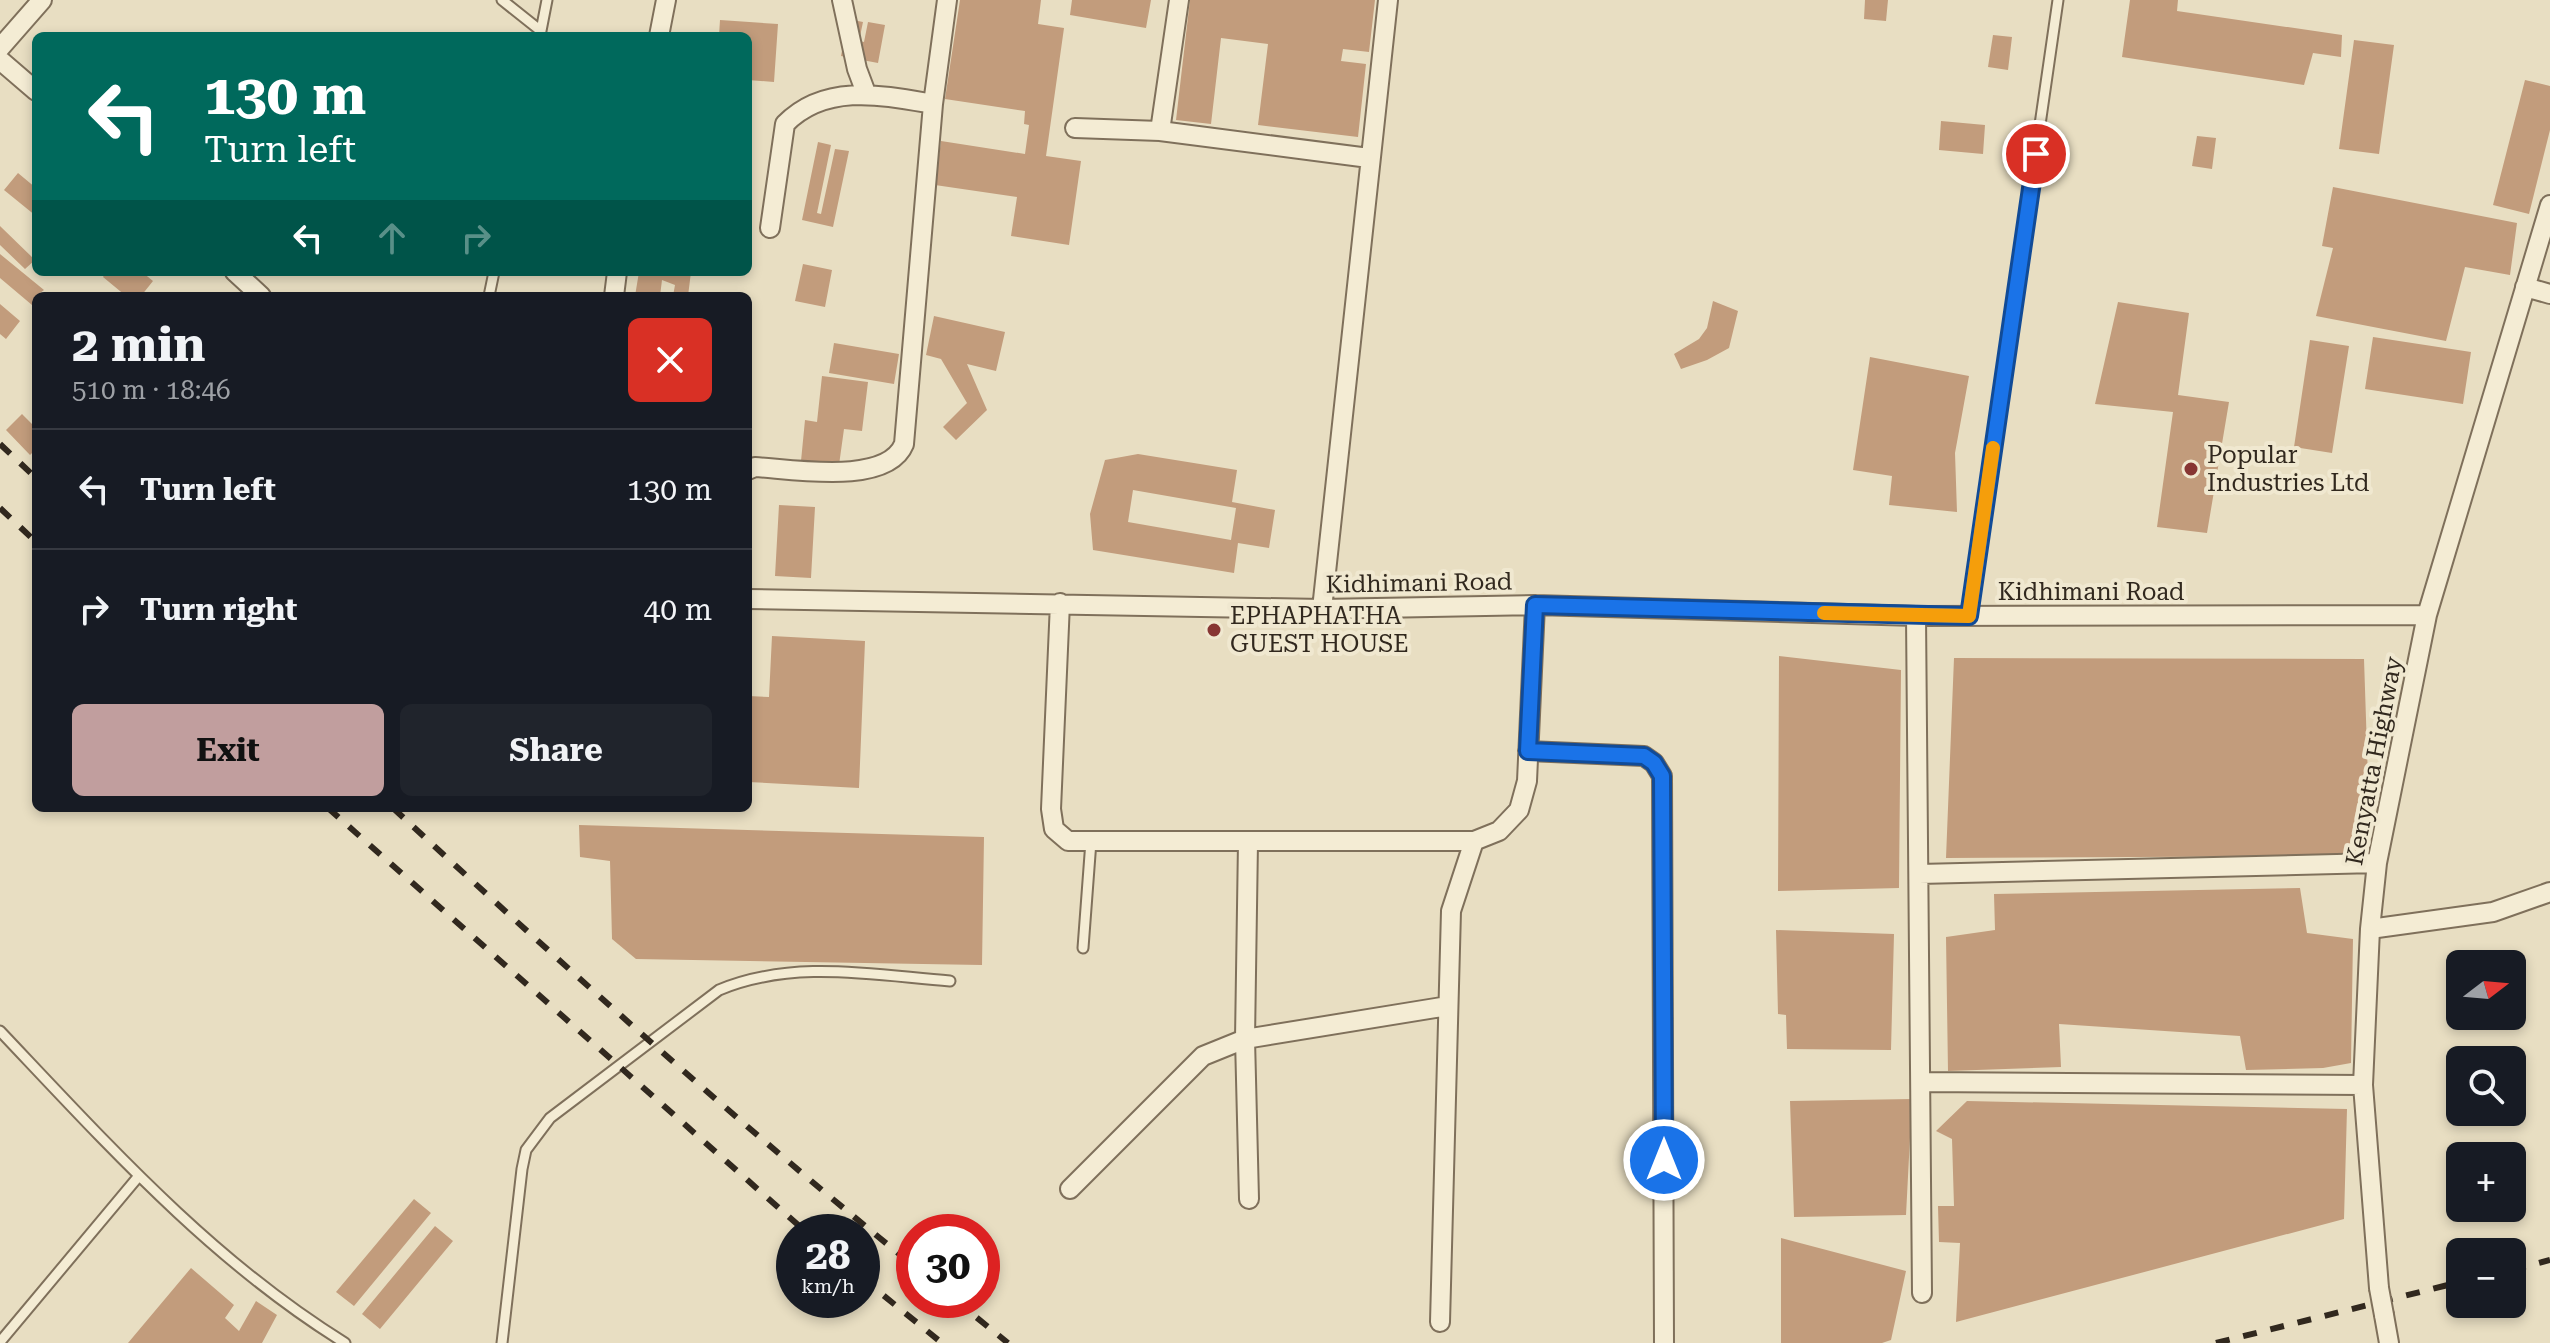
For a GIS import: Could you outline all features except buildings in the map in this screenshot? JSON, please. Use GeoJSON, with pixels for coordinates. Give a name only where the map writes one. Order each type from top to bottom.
{"type":"FeatureCollection","features":[{"type":"Feature","properties":{"kind":"street"},"geometry":{"type":"LineString","coordinates":[[0,48],[42,0]]}},
{"type":"Feature","properties":{"kind":"street"},"geometry":{"type":"LineString","coordinates":[[660,32],[666,0]]}},
{"type":"Feature","properties":{"kind":"street"},"geometry":{"type":"LineString","coordinates":[[842,0],[857,69],[866,93]]}},
{"type":"Feature","properties":{"kind":"street"},"geometry":{"type":"LineString","coordinates":[[752,468],[851,472],[874,468],[896,458],[901,452],[933,104],[947,0]]}},
{"type":"Feature","properties":{"kind":"street"},"geometry":{"type":"LineString","coordinates":[[1160,131],[1179,0]]}},
{"type":"Feature","properties":{"kind":"street"},"geometry":{"type":"LineString","coordinates":[[1322,609],[1388,0]]}},
{"type":"Feature","properties":{"kind":"street"},"geometry":{"type":"LineString","coordinates":[[0,60],[32,88]]}},
{"type":"Feature","properties":{"kind":"street"},"geometry":{"type":"LineString","coordinates":[[770,228],[785,124],[808,106],[840,96],[866,93],[933,104]]}},
{"type":"Feature","properties":{"kind":"street"},"geometry":{"type":"LineString","coordinates":[[1075,128],[1160,131],[1369,158]]}},
{"type":"Feature","properties":{"kind":"street","name":"Kenyatta Highway"},"geometry":{"type":"LineString","coordinates":[[2389,1343],[2379,1288],[2363,1085],[2370,929],[2377,863],[2427,615],[2550,205]]}},
{"type":"Feature","properties":{"kind":"street"},"geometry":{"type":"LineString","coordinates":[[239,276],[257,292]]}},
{"type":"Feature","properties":{"kind":"street"},"geometry":{"type":"LineString","coordinates":[[2525,287],[2550,294]]}},
{"type":"Feature","properties":{"kind":"street","name":"Kidhimani Road"},"geometry":{"type":"LineString","coordinates":[[752,599],[1322,609],[1535,605],[1916,616],[2427,615]]}},
{"type":"Feature","properties":{"kind":"street"},"geometry":{"type":"LineString","coordinates":[[1060,603],[1051,809],[1054,829],[1068,841],[1248,842],[1474,841],[1499,831],[1519,810],[1527,781],[1535,605]]}},
{"type":"Feature","properties":{"kind":"street"},"geometry":{"type":"LineString","coordinates":[[1916,616],[1922,1293]]}},
{"type":"Feature","properties":{"kind":"street"},"geometry":{"type":"LineString","coordinates":[[1528,751],[1644,756],[1654,763],[1662,776],[1664,1343]]}},
{"type":"Feature","properties":{"kind":"street"},"geometry":{"type":"LineString","coordinates":[[1440,1322],[1451,911],[1474,841]]}},
{"type":"Feature","properties":{"kind":"street"},"geometry":{"type":"LineString","coordinates":[[1248,842],[1245,1039],[1249,1199]]}},
{"type":"Feature","properties":{"kind":"street"},"geometry":{"type":"LineString","coordinates":[[1919,874],[2377,863]]}},
{"type":"Feature","properties":{"kind":"street"},"geometry":{"type":"LineString","coordinates":[[2370,929],[2493,912],[2550,892]]}},
{"type":"Feature","properties":{"kind":"street"},"geometry":{"type":"LineString","coordinates":[[1070,1189],[1203,1056],[1245,1039],[1448,1006]]}},
{"type":"Feature","properties":{"kind":"street"},"geometry":{"type":"LineString","coordinates":[[1921,1082],[2363,1085]]}},
{"type":"Feature","properties":{"kind":"lane"},"geometry":{"type":"LineString","coordinates":[[502,0],[538,32]]}},
{"type":"Feature","properties":{"kind":"lane"},"geometry":{"type":"LineString","coordinates":[[540,32],[547,0]]}},
{"type":"Feature","properties":{"kind":"lane"},"geometry":{"type":"LineString","coordinates":[[1969,616],[2058,0]]}},
{"type":"Feature","properties":{"kind":"lane"},"geometry":{"type":"LineString","coordinates":[[1083,948],[1091,841]]}},
{"type":"Feature","properties":{"kind":"lane"},"geometry":{"type":"LineString","coordinates":[[502,1343],[526,1150],[550,1118],[708,998],[743,980],[771,973],[811,970],[950,981]]}},
{"type":"Feature","properties":{"kind":"lane"},"geometry":{"type":"LineString","coordinates":[[0,1031],[138,1177],[245,1274],[345,1343]]}},
{"type":"Feature","properties":{"kind":"lane"},"geometry":{"type":"LineString","coordinates":[[0,1342],[138,1177]]}},
{"type":"Feature","properties":{"kind":"railway"},"geometry":{"type":"LineString","coordinates":[[0,444],[32,474]]}},
{"type":"Feature","properties":{"kind":"railway"},"geometry":{"type":"LineString","coordinates":[[0,508],[32,538]]}},
{"type":"Feature","properties":{"kind":"railway"},"geometry":{"type":"LineString","coordinates":[[333,812],[786,1214]]}},
{"type":"Feature","properties":{"kind":"railway"},"geometry":{"type":"LineString","coordinates":[[397,812],[650,1041],[896,1251]]}},
{"type":"Feature","properties":{"kind":"railway"},"geometry":{"type":"LineString","coordinates":[[2526,1266],[2550,1260]]}},
{"type":"Feature","properties":{"kind":"railway"},"geometry":{"type":"LineString","coordinates":[[2216,1343],[2446,1286]]}},
{"type":"Feature","properties":{"kind":"railway"},"geometry":{"type":"LineString","coordinates":[[880,1293],[942,1343]]}},
{"type":"Feature","properties":{"kind":"railway"},"geometry":{"type":"LineString","coordinates":[[977,1318],[1008,1343]]}},
{"type":"Feature","properties":{"kind":"slow traffic"},"geometry":{"type":"LineString","coordinates":[[1824,613],[1969,616],[1993,448]]}},
{"type":"Feature","properties":{"kind":"place","name":"Popular Industries Ltd"},"geometry":{"type":"Point","coordinates":[2191,469]}},
{"type":"Feature","properties":{"kind":"place","name":"EPHAPHATHA GUEST HOUSE"},"geometry":{"type":"Point","coordinates":[1214,630]}},
{"type":"Feature","properties":{"kind":"route"},"geometry":{"type":"LineString","coordinates":[[1664,1160],[1662,776],[1654,763],[1644,756],[1528,751],[1535,605],[1969,616],[2036,154]]}}]}
